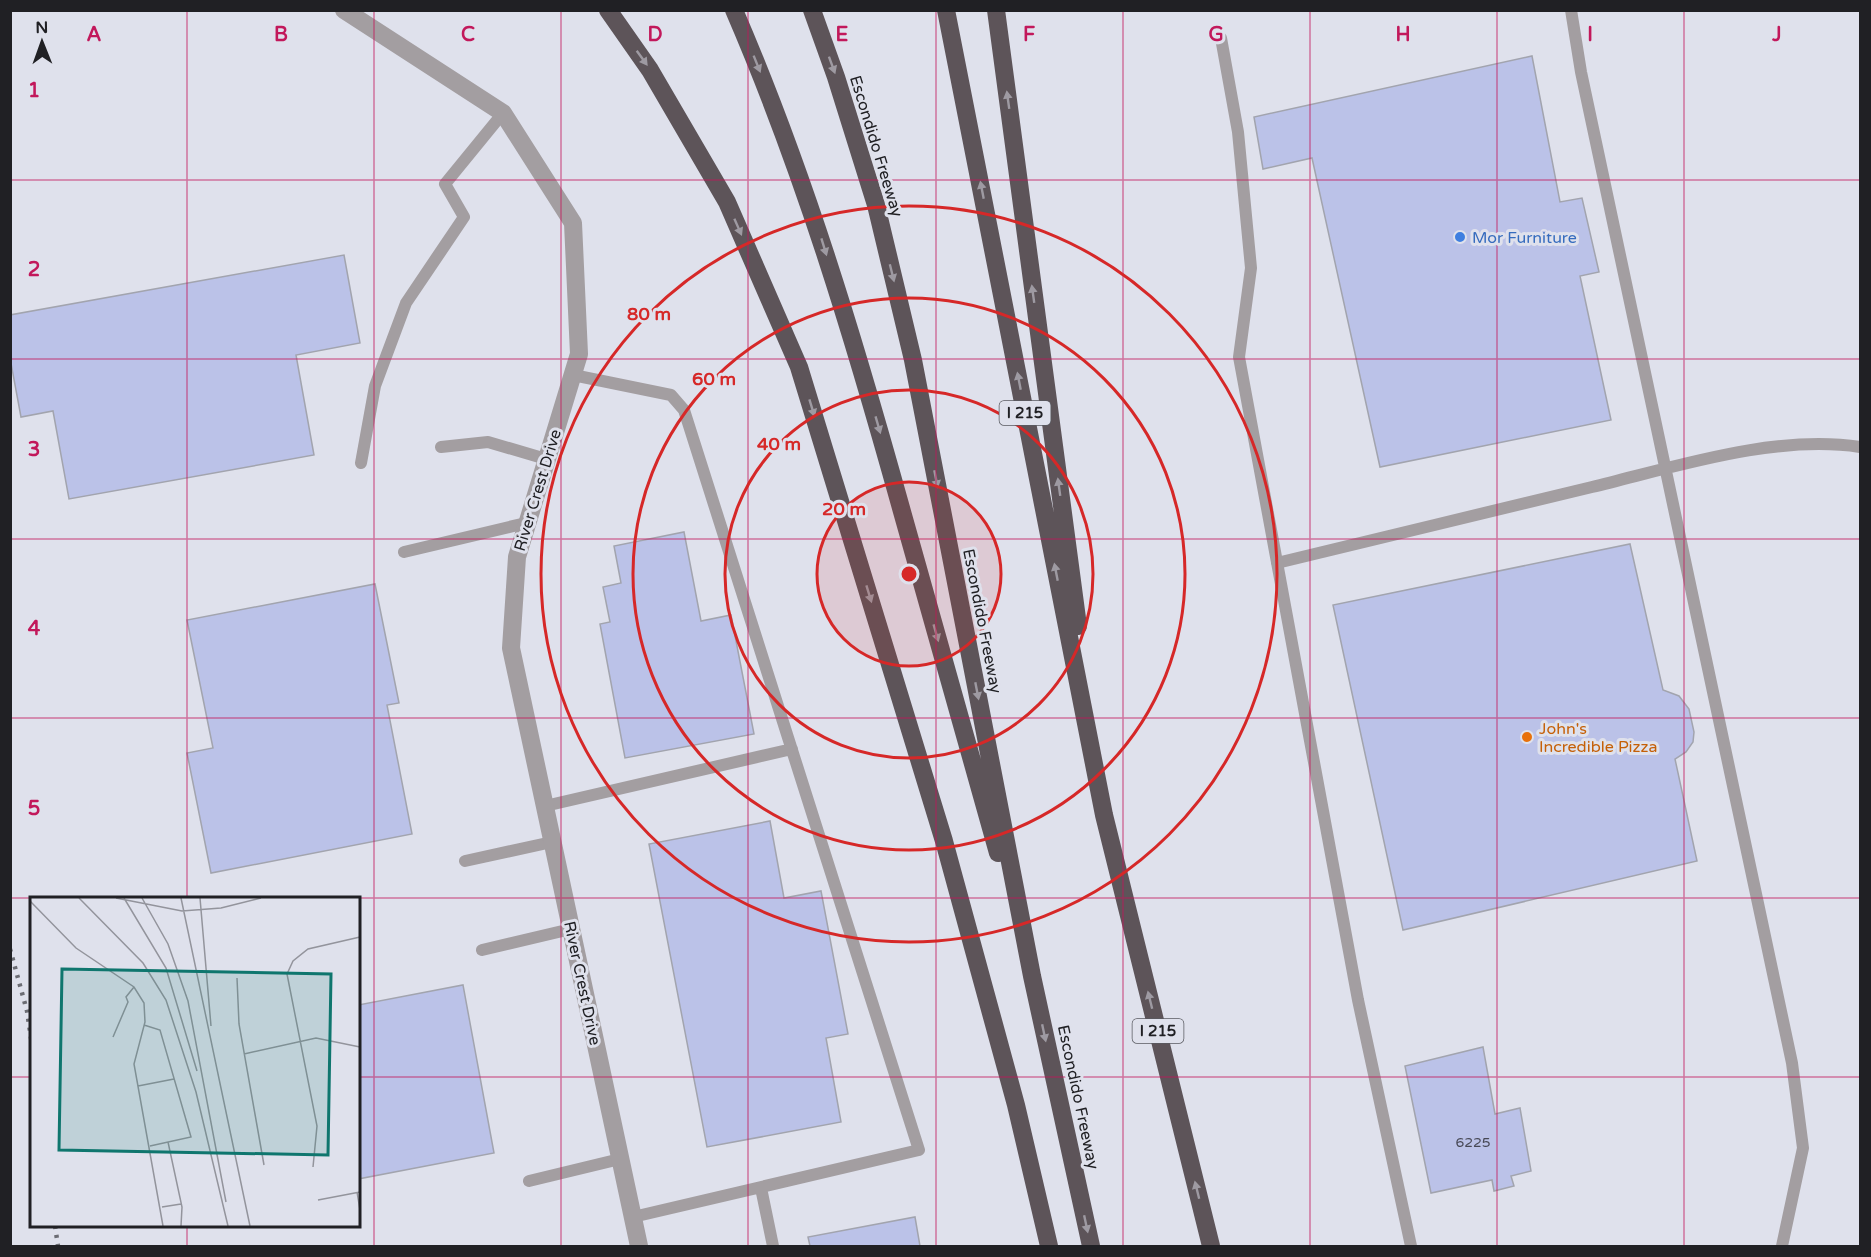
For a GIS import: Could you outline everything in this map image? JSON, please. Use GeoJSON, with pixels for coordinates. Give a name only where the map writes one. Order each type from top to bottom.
{"type":"FeatureCollection","features":[{"type":"Feature","properties":{"kind":"highway"},"geometry":{"type":"LineString","coordinates":[[608,10],[650,70],[727,202],[799,366],[944,841],[1016,1105],[1049,1246]]}},
{"type":"Feature","properties":{"kind":"highway"},"geometry":{"type":"LineString","coordinates":[[734,10],[757,63],[815,218],[859,358],[1032,976]]}},
{"type":"Feature","properties":{"kind":"highway","name":"Escondido Freeway"},"geometry":{"type":"LineString","coordinates":[[812,10],[836,76],[876,206],[913,360],[1032,976],[1091,1246]]}},
{"type":"Feature","properties":{"kind":"highway","name":"I 215"},"geometry":{"type":"LineString","coordinates":[[946,10],[1104,815],[1211,1246]]}},
{"type":"Feature","properties":{"kind":"highway"},"geometry":{"type":"LineString","coordinates":[[996,10],[1104,815]]}},
{"type":"Feature","properties":{"kind":"street","name":"River Crest Drive"},"geometry":{"type":"LineString","coordinates":[[344,10],[503,113],[573,223],[579,354],[517,557],[511,648],[639,1246]]}},
{"type":"Feature","properties":{"kind":"lane"},"geometry":{"type":"LineString","coordinates":[[1571,10],[1581,72],[1792,1063],[1803,1148],[1782,1246]]}},
{"type":"Feature","properties":{"kind":"lane"},"geometry":{"type":"LineString","coordinates":[[1221,38],[1238,132],[1251,268],[1239,357],[1358,1000],[1410,1246]]}},
{"type":"Feature","properties":{"kind":"lane"},"geometry":{"type":"LineString","coordinates":[[361,463],[375,386],[406,303],[464,217],[445,184],[503,113]]}},
{"type":"Feature","properties":{"kind":"lane"},"geometry":{"type":"LineString","coordinates":[[573,375],[671,395],[684,410],[918,1150],[633,1217]]}},
{"type":"Feature","properties":{"kind":"lane"},"geometry":{"type":"LineString","coordinates":[[441,447],[488,442],[546,459]]}},
{"type":"Feature","properties":{"kind":"lane"},"geometry":{"type":"LineString","coordinates":[[1277,563],[1666,469],[1774,446],[1860,447]]}},
{"type":"Feature","properties":{"kind":"lane"},"geometry":{"type":"LineString","coordinates":[[404,552],[526,523]]}},
{"type":"Feature","properties":{"kind":"lane"},"geometry":{"type":"LineString","coordinates":[[544,806],[792,749]]}},
{"type":"Feature","properties":{"kind":"lane"},"geometry":{"type":"LineString","coordinates":[[465,861],[552,842]]}},
{"type":"Feature","properties":{"kind":"lane"},"geometry":{"type":"LineString","coordinates":[[482,950],[571,929]]}},
{"type":"Feature","properties":{"kind":"lane"},"geometry":{"type":"LineString","coordinates":[[529,1181],[620,1159]]}},
{"type":"Feature","properties":{"kind":"lane"},"geometry":{"type":"LineString","coordinates":[[760,1188],[773,1246]]}},
{"type":"Feature","properties":{"kind":"building","name":"Mor Furniture"},"geometry":{"type":"Polygon","coordinates":[[[1532,56],[1560,202],[1582,198],[1599,272],[1580,276],[1611,420],[1380,467],[1312,158],[1263,169],[1254,117],[1532,56]]]}},
{"type":"Feature","properties":{"kind":"building"},"geometry":{"type":"Polygon","coordinates":[[[344,255],[360,343],[296,355],[314,455],[69,499],[53,411],[21,417],[10,358],[10,315],[344,255]]]}},
{"type":"Feature","properties":{"kind":"building"},"geometry":{"type":"Polygon","coordinates":[[[684,532],[701,621],[731,615],[754,734],[625,758],[600,624],[610,622],[603,587],[621,583],[614,546],[684,532]]]}},
{"type":"Feature","properties":{"kind":"building","name":"John's Incredible Pizza"},"geometry":{"type":"Polygon","coordinates":[[[1630,544],[1663,690],[1679,696],[1689,709],[1694,732],[1693,742],[1686,752],[1675,759],[1697,861],[1403,930],[1333,605],[1630,544]]]}},
{"type":"Feature","properties":{"kind":"building"},"geometry":{"type":"Polygon","coordinates":[[[375,584],[399,703],[387,705],[412,834],[211,873],[187,753],[213,748],[187,620],[375,584]]]}},
{"type":"Feature","properties":{"kind":"building"},"geometry":{"type":"Polygon","coordinates":[[[770,821],[784,898],[821,891],[848,1034],[826,1038],[841,1122],[707,1147],[649,844],[770,821]]]}},
{"type":"Feature","properties":{"kind":"building"},"geometry":{"type":"Polygon","coordinates":[[[463,985],[494,1153],[360,1179],[360,1005],[463,985]]]}},
{"type":"Feature","properties":{"kind":"building"},"geometry":{"type":"Polygon","coordinates":[[[1483,1047],[1495,1114],[1520,1108],[1531,1171],[1511,1176],[1514,1186],[1494,1191],[1492,1180],[1431,1193],[1405,1066],[1483,1047]]]}},
{"type":"Feature","properties":{"kind":"building"},"geometry":{"type":"Polygon","coordinates":[[[915,1217],[920,1246],[810,1246],[808,1237],[915,1217]]]}},
{"type":"Feature","properties":{"kind":"railway"},"geometry":{"type":"LineString","coordinates":[[10,949],[27,1011],[30,1031]]}},
{"type":"Feature","properties":{"kind":"railway"},"geometry":{"type":"LineString","coordinates":[[55,1227],[58,1246]]}},
{"type":"Feature","properties":{"kind":"place","name":"Mor Furniture"},"geometry":{"type":"Point","coordinates":[1460,237]}},
{"type":"Feature","properties":{"kind":"place","name":"John's Incredible Pizza"},"geometry":{"type":"Point","coordinates":[1527,737]}}]}
